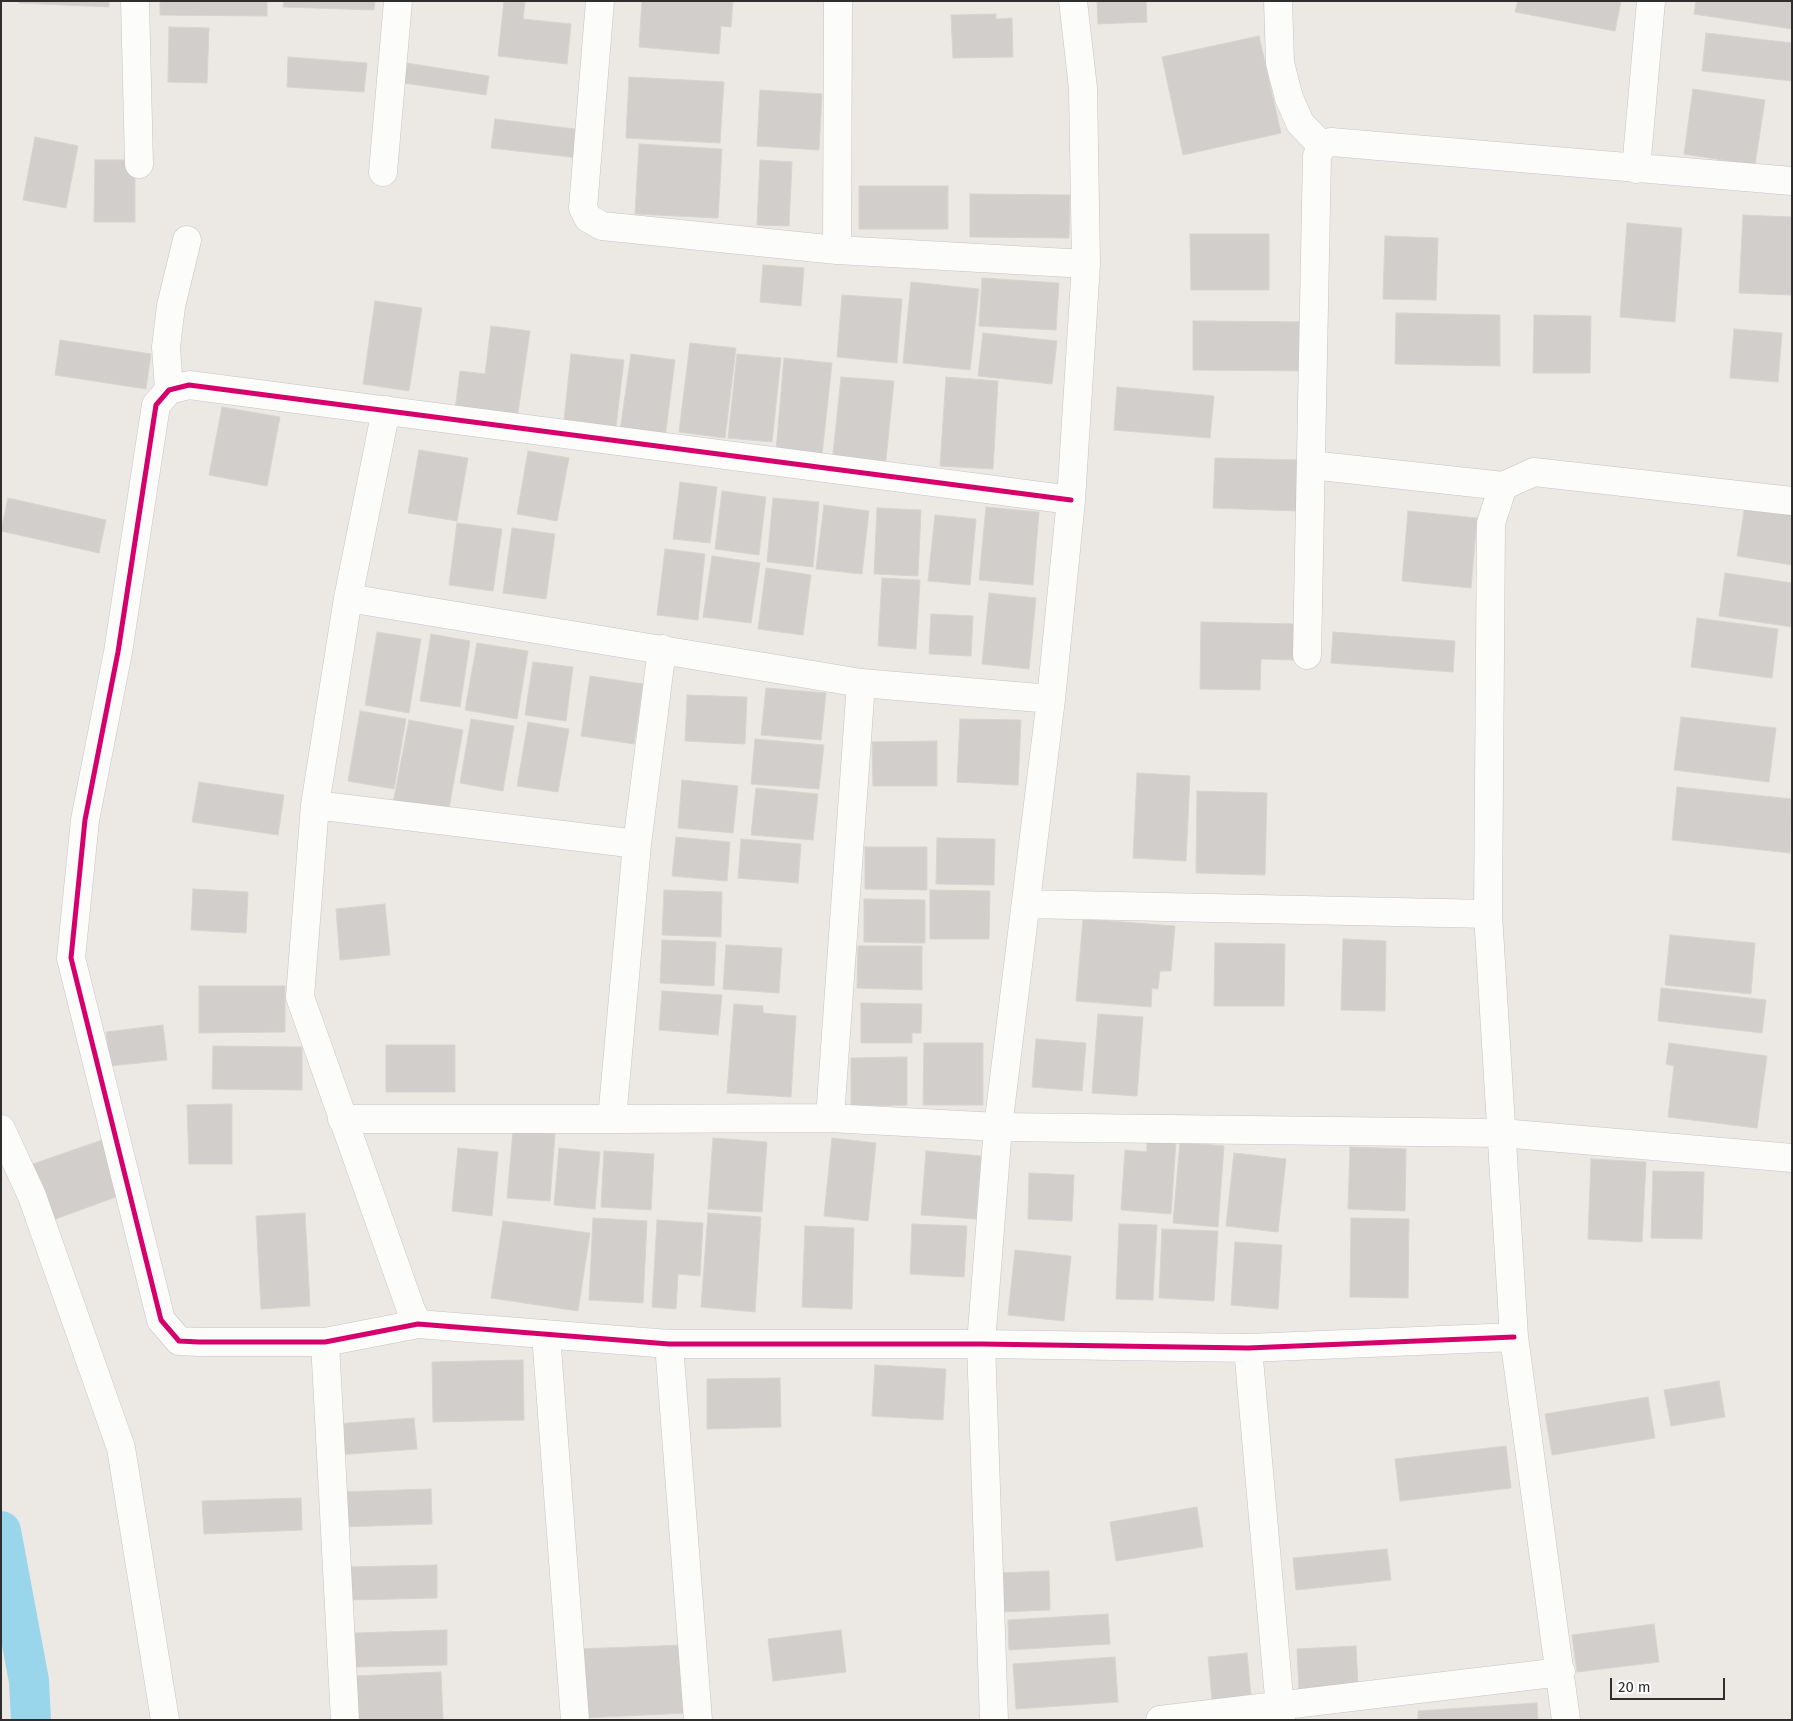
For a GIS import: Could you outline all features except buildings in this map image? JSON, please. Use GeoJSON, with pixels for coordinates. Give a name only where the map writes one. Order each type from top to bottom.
{"type":"FeatureCollection","features":[{"type":"Feature","properties":{"kind":"street"},"geometry":{"type":"LineString","coordinates":[[135,1],[139,164]]}},
{"type":"Feature","properties":{"kind":"street"},"geometry":{"type":"LineString","coordinates":[[383,172],[398,1]]}},
{"type":"Feature","properties":{"kind":"street"},"geometry":{"type":"LineString","coordinates":[[600,1],[583,208],[588,218],[602,226],[838,250],[1086,264]]}},
{"type":"Feature","properties":{"kind":"street"},"geometry":{"type":"LineString","coordinates":[[838,1],[838,250]]}},
{"type":"Feature","properties":{"kind":"street"},"geometry":{"type":"LineString","coordinates":[[994,1720],[981,1344],[998,1128],[1051,699],[1070,500],[1086,264],[1083,88],[1074,1]]}},
{"type":"Feature","properties":{"kind":"street"},"geometry":{"type":"LineString","coordinates":[[1278,1],[1280,63],[1289,98],[1300,123],[1322,146]]}},
{"type":"Feature","properties":{"kind":"street"},"geometry":{"type":"LineString","coordinates":[[1636,169],[1651,1]]}},
{"type":"Feature","properties":{"kind":"street"},"geometry":{"type":"LineString","coordinates":[[1307,655],[1317,156],[1322,146],[1331,142],[1792,181]]}},
{"type":"Feature","properties":{"kind":"street"},"geometry":{"type":"LineString","coordinates":[[169,390],[166,347],[171,306],[187,240]]}},
{"type":"Feature","properties":{"kind":"street"},"geometry":{"type":"LineString","coordinates":[[1070,500],[386,410],[189,386],[169,390],[156,405],[118,652],[85,820],[71,958],[161,1320],[179,1341],[325,1342],[418,1324],[669,1344],[981,1344],[1248,1348],[1514,1337]]}},
{"type":"Feature","properties":{"kind":"street"},"geometry":{"type":"LineString","coordinates":[[386,410],[348,598],[315,805],[300,997],[411,1310],[418,1324]]}},
{"type":"Feature","properties":{"kind":"street"},"geometry":{"type":"LineString","coordinates":[[1311,465],[1503,486],[1534,472],[1792,501]]}},
{"type":"Feature","properties":{"kind":"street"},"geometry":{"type":"LineString","coordinates":[[1503,486],[1490,523],[1488,914],[1514,1337],[1561,1672],[1566,1720]]}},
{"type":"Feature","properties":{"kind":"street"},"geometry":{"type":"LineString","coordinates":[[348,598],[662,649],[860,684],[1051,699]]}},
{"type":"Feature","properties":{"kind":"street"},"geometry":{"type":"LineString","coordinates":[[612,1119],[637,844],[662,649]]}},
{"type":"Feature","properties":{"kind":"street"},"geometry":{"type":"LineString","coordinates":[[830,1118],[860,684]]}},
{"type":"Feature","properties":{"kind":"street"},"geometry":{"type":"LineString","coordinates":[[315,805],[637,844]]}},
{"type":"Feature","properties":{"kind":"street"},"geometry":{"type":"LineString","coordinates":[[1026,904],[1488,914]]}},
{"type":"Feature","properties":{"kind":"street"},"geometry":{"type":"LineString","coordinates":[[342,1118],[830,1118],[998,1128],[1502,1133],[1792,1158]]}},
{"type":"Feature","properties":{"kind":"street"},"geometry":{"type":"LineString","coordinates":[[1,1129],[32,1196],[122,1448],[165,1720]]}},
{"type":"Feature","properties":{"kind":"street"},"geometry":{"type":"LineString","coordinates":[[546,1334],[575,1720]]}},
{"type":"Feature","properties":{"kind":"street"},"geometry":{"type":"LineString","coordinates":[[325,1342],[345,1720]]}},
{"type":"Feature","properties":{"kind":"street"},"geometry":{"type":"LineString","coordinates":[[669,1344],[698,1720]]}},
{"type":"Feature","properties":{"kind":"street"},"geometry":{"type":"LineString","coordinates":[[1248,1348],[1280,1712]]}},
{"type":"Feature","properties":{"kind":"street"},"geometry":{"type":"LineString","coordinates":[[1160,1720],[1280,1712],[1561,1672]]}},
{"type":"Feature","properties":{"kind":"waterway"},"geometry":{"type":"LineString","coordinates":[[1,1531],[29,1681],[31,1720]]}},
{"type":"Feature","properties":{"kind":"cycle path"},"geometry":{"type":"LineString","coordinates":[[1071,500],[189,385],[169,390],[156,405],[118,652],[85,820],[71,958],[161,1320],[179,1341],[199,1342],[325,1342],[418,1324],[669,1344],[981,1344],[1248,1348],[1514,1337]]}}]}
